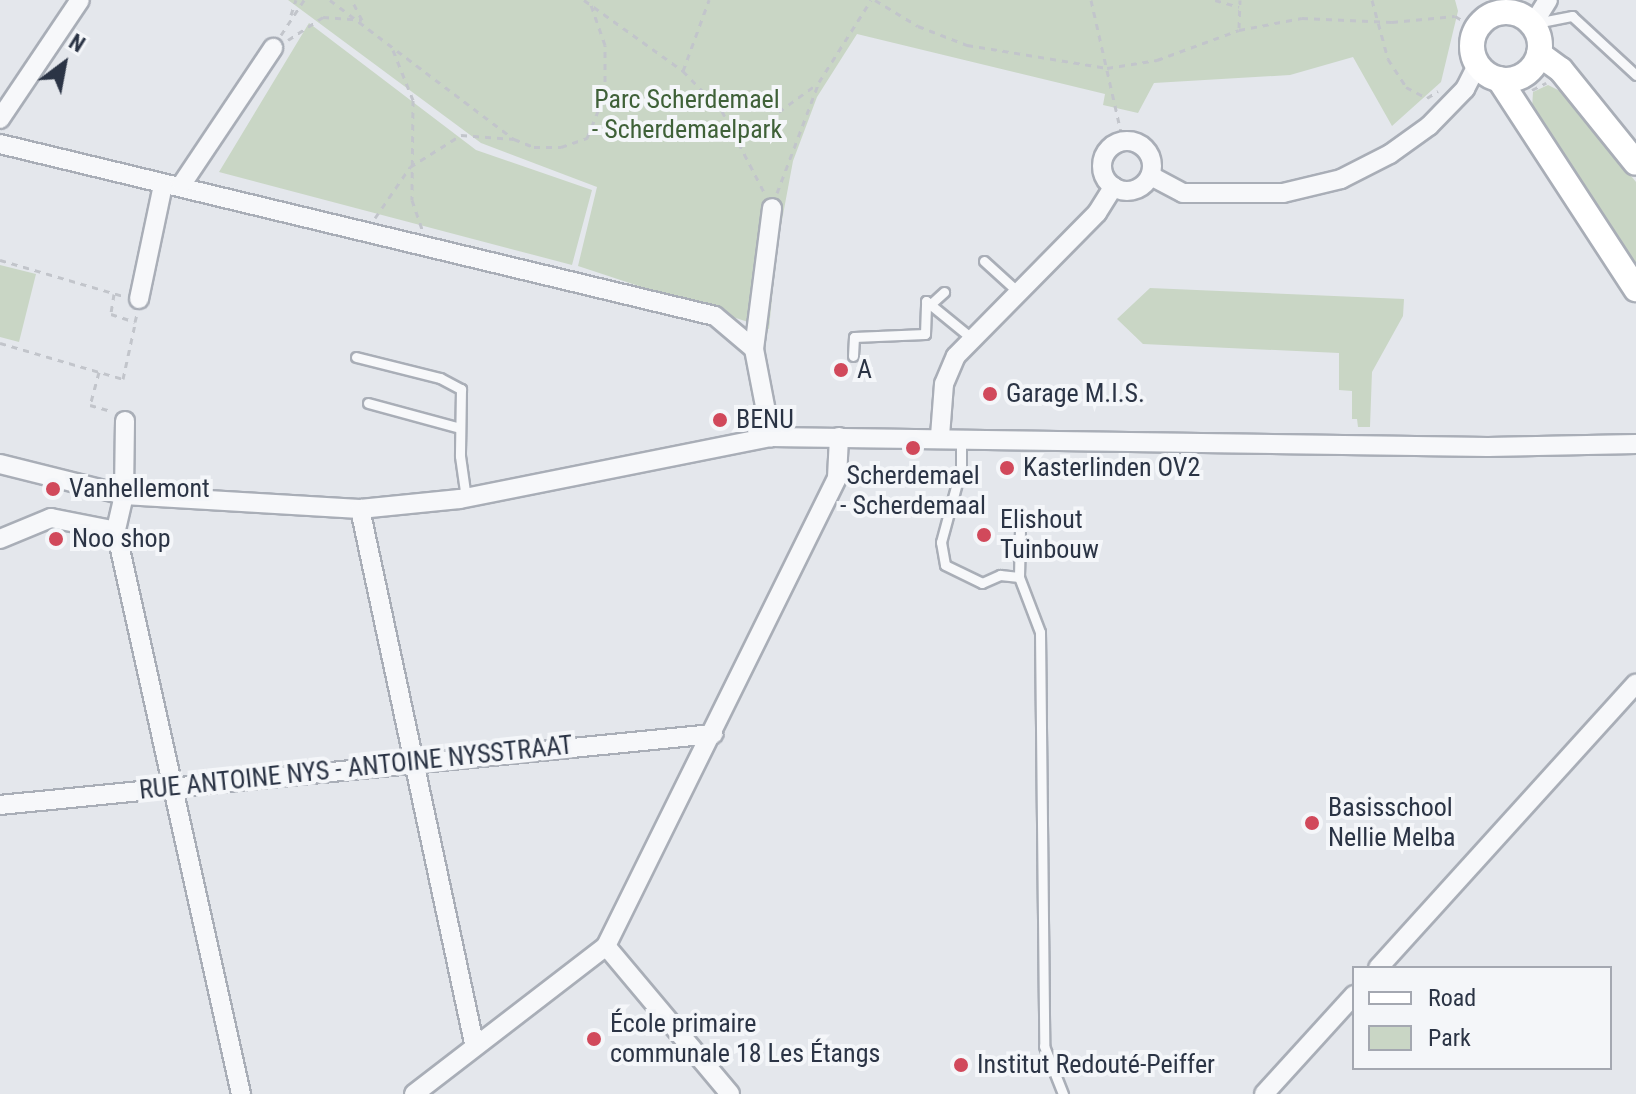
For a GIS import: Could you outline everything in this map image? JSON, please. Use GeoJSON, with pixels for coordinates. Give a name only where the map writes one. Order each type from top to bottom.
{"type":"FeatureCollection","features":[{"type":"Feature","properties":{"kind":"street"},"geometry":{"type":"LineString","coordinates":[[0,119],[80,0]]}},
{"type":"Feature","properties":{"kind":"street"},"geometry":{"type":"LineString","coordinates":[[1548,0],[1533,24],[1539,54],[1561,70],[1636,163]]}},
{"type":"Feature","properties":{"kind":"street"},"geometry":{"type":"LineString","coordinates":[[1533,24],[1502,6],[1476,28],[1471,48],[1477,65],[1499,79],[1636,289]]}},
{"type":"Feature","properties":{"kind":"street"},"geometry":{"type":"LineString","coordinates":[[139,299],[172,185],[273,48]]}},
{"type":"Feature","properties":{"kind":"street"},"geometry":{"type":"LineString","coordinates":[[1499,79],[1525,74],[1539,54]]}},
{"type":"Feature","properties":{"kind":"street"},"geometry":{"type":"LineString","coordinates":[[1151,176],[1183,193],[1283,193],[1341,179],[1390,154],[1429,126],[1465,89],[1477,65]]}},
{"type":"Feature","properties":{"kind":"street"},"geometry":{"type":"LineString","coordinates":[[1123,141],[1147,151],[1151,176],[1134,191],[1113,187],[1104,175],[1103,160],[1110,148],[1123,141]]}},
{"type":"Feature","properties":{"kind":"street"},"geometry":{"type":"LineString","coordinates":[[0,144],[430,250],[715,316],[754,349]]}},
{"type":"Feature","properties":{"kind":"street"},"geometry":{"type":"LineString","coordinates":[[940,436],[944,384],[970,337],[1097,213],[1113,187]]}},
{"type":"Feature","properties":{"kind":"street"},"geometry":{"type":"LineString","coordinates":[[771,437],[754,349],[772,208]]}},
{"type":"Feature","properties":{"kind":"street"},"geometry":{"type":"LineString","coordinates":[[118,422],[124,495],[116,531],[170,786],[241,1094]]}},
{"type":"Feature","properties":{"kind":"street"},"geometry":{"type":"LineString","coordinates":[[0,464],[124,495],[360,509],[466,498],[771,437],[961,436],[1488,447],[1636,444]]}},
{"type":"Feature","properties":{"kind":"street"},"geometry":{"type":"LineString","coordinates":[[414,1094],[474,1043],[606,946],[837,478],[839,437]]}},
{"type":"Feature","properties":{"kind":"street"},"geometry":{"type":"LineString","coordinates":[[360,509],[411,761],[474,1043]]}},
{"type":"Feature","properties":{"kind":"street"},"geometry":{"type":"LineString","coordinates":[[0,539],[51,518],[116,531]]}},
{"type":"Feature","properties":{"kind":"street"},"geometry":{"type":"LineString","coordinates":[[1380,966],[1636,683]]}},
{"type":"Feature","properties":{"kind":"street","name":"RUE ANTOINE NYS - ANTOINE NYSSTRAAT"},"geometry":{"type":"LineString","coordinates":[[0,805],[411,761],[713,734]]}},
{"type":"Feature","properties":{"kind":"street"},"geometry":{"type":"LineString","coordinates":[[606,946],[730,1094]]}},
{"type":"Feature","properties":{"kind":"street"},"geometry":{"type":"LineString","coordinates":[[1264,1094],[1352,997]]}},
{"type":"Feature","properties":{"kind":"lane"},"geometry":{"type":"LineString","coordinates":[[1533,24],[1572,16],[1636,75]]}},
{"type":"Feature","properties":{"kind":"lane"},"geometry":{"type":"LineString","coordinates":[[984,261],[1017,291]]}},
{"type":"Feature","properties":{"kind":"lane"},"geometry":{"type":"LineString","coordinates":[[933,302],[944,292]]}},
{"type":"Feature","properties":{"kind":"lane"},"geometry":{"type":"LineString","coordinates":[[853,356],[854,337],[925,334],[926,301],[933,302],[970,337]]}},
{"type":"Feature","properties":{"kind":"lane"},"geometry":{"type":"LineString","coordinates":[[356,357],[454,383],[463,396],[460,428],[466,498]]}},
{"type":"Feature","properties":{"kind":"lane"},"geometry":{"type":"LineString","coordinates":[[368,403],[460,428]]}},
{"type":"Feature","properties":{"kind":"lane"},"geometry":{"type":"LineString","coordinates":[[961,436],[961,468],[941,542],[945,565],[982,583],[1000,575],[1019,577]]}},
{"type":"Feature","properties":{"kind":"lane"},"geometry":{"type":"LineString","coordinates":[[1020,530],[1019,577],[1040,632],[1044,1046],[1063,1094]]}},
{"type":"Feature","properties":{"kind":"path"},"geometry":{"type":"LineString","coordinates":[[289,20],[296,0]]}},
{"type":"Feature","properties":{"kind":"path"},"geometry":{"type":"LineString","coordinates":[[304,0],[276,42],[294,39],[323,17],[362,20]]}},
{"type":"Feature","properties":{"kind":"path"},"geometry":{"type":"LineString","coordinates":[[330,0],[362,20],[393,50],[514,139],[534,147],[561,147],[587,138],[605,94],[605,45],[591,5]]}},
{"type":"Feature","properties":{"kind":"path"},"geometry":{"type":"LineString","coordinates":[[352,0],[362,20]]}},
{"type":"Feature","properties":{"kind":"path"},"geometry":{"type":"LineString","coordinates":[[584,0],[683,71],[722,111],[740,140],[772,208]]}},
{"type":"Feature","properties":{"kind":"path"},"geometry":{"type":"LineString","coordinates":[[683,71],[709,0]]}},
{"type":"Feature","properties":{"kind":"path"},"geometry":{"type":"LineString","coordinates":[[772,208],[819,82],[873,0],[918,26],[967,45],[1107,68],[1157,60],[1239,30],[1302,18],[1375,20],[1455,16],[1476,28]]}},
{"type":"Feature","properties":{"kind":"path"},"geometry":{"type":"LineString","coordinates":[[1091,0],[1123,141]]}},
{"type":"Feature","properties":{"kind":"path"},"geometry":{"type":"LineString","coordinates":[[1215,0],[1239,7]]}},
{"type":"Feature","properties":{"kind":"path"},"geometry":{"type":"LineString","coordinates":[[1239,30],[1240,0]]}},
{"type":"Feature","properties":{"kind":"path"},"geometry":{"type":"LineString","coordinates":[[1372,0],[1388,59],[1406,87],[1427,98],[1438,90],[1443,95]]}},
{"type":"Feature","properties":{"kind":"path"},"geometry":{"type":"LineString","coordinates":[[393,50],[413,100],[412,200],[430,250]]}},
{"type":"Feature","properties":{"kind":"path"},"geometry":{"type":"LineString","coordinates":[[740,140],[819,82]]}},
{"type":"Feature","properties":{"kind":"path"},"geometry":{"type":"LineString","coordinates":[[364,233],[410,167],[461,135],[514,139]]}},
{"type":"Feature","properties":{"kind":"path"},"geometry":{"type":"LineString","coordinates":[[0,260],[114,294]]}},
{"type":"Feature","properties":{"kind":"path"},"geometry":{"type":"LineString","coordinates":[[0,343],[123,379],[135,322]]}},
{"type":"Feature","properties":{"kind":"path"},"geometry":{"type":"LineString","coordinates":[[99,372],[90,405],[114,411],[118,422]]}},
{"type":"Feature","properties":{"kind":"green space","name":"Parc Scherdemael - Scherdemaelpark"},"geometry":{"type":"Polygon","coordinates":[[[288,0],[1455,0],[1458,11],[1441,82],[1392,126],[1353,57],[1290,75],[1154,83],[1138,113],[1103,105],[1105,94],[857,34],[817,97],[793,161],[777,247],[769,329],[578,266],[597,187],[481,143],[288,0]]]}},
{"type":"Feature","properties":{"kind":"green space"},"geometry":{"type":"Polygon","coordinates":[[[309,23],[476,150],[592,190],[572,265],[219,172],[309,23]]]}},
{"type":"Feature","properties":{"kind":"green space"},"geometry":{"type":"Polygon","coordinates":[[[1548,85],[1562,92],[1636,182],[1636,265],[1532,109],[1533,92],[1548,85]]]}},
{"type":"Feature","properties":{"kind":"green space"},"geometry":{"type":"Polygon","coordinates":[[[0,265],[36,274],[19,342],[0,337],[0,265]]]}},
{"type":"Feature","properties":{"kind":"green space"},"geometry":{"type":"Polygon","coordinates":[[[1150,288],[1404,299],[1403,316],[1372,372],[1370,427],[1358,427],[1357,419],[1352,419],[1352,391],[1339,390],[1339,353],[1143,344],[1117,319],[1150,288]]]}},
{"type":"Feature","properties":{"kind":"place","name":"A"},"geometry":{"type":"Point","coordinates":[841,370]}},
{"type":"Feature","properties":{"kind":"place","name":"Garage M.I.S."},"geometry":{"type":"Point","coordinates":[990,394]}},
{"type":"Feature","properties":{"kind":"place","name":"BENU"},"geometry":{"type":"Point","coordinates":[720,420]}},
{"type":"Feature","properties":{"kind":"place","name":"Scherdemael - Scherdemaal"},"geometry":{"type":"Point","coordinates":[913,448]}},
{"type":"Feature","properties":{"kind":"place","name":"Kasterlinden OV2"},"geometry":{"type":"Point","coordinates":[1007,468]}},
{"type":"Feature","properties":{"kind":"place","name":"Vanhellemont"},"geometry":{"type":"Point","coordinates":[53,489]}},
{"type":"Feature","properties":{"kind":"place","name":"Elishout Tuinbouw"},"geometry":{"type":"Point","coordinates":[984,535]}},
{"type":"Feature","properties":{"kind":"place","name":"Noo shop"},"geometry":{"type":"Point","coordinates":[56,539]}},
{"type":"Feature","properties":{"kind":"place","name":"Basisschool Nellie Melba"},"geometry":{"type":"Point","coordinates":[1312,823]}},
{"type":"Feature","properties":{"kind":"place","name":"École primaire communale 18 Les Étangs"},"geometry":{"type":"Point","coordinates":[594,1039]}},
{"type":"Feature","properties":{"kind":"place","name":"Institut Redouté-Peiffer"},"geometry":{"type":"Point","coordinates":[961,1065]}}]}
